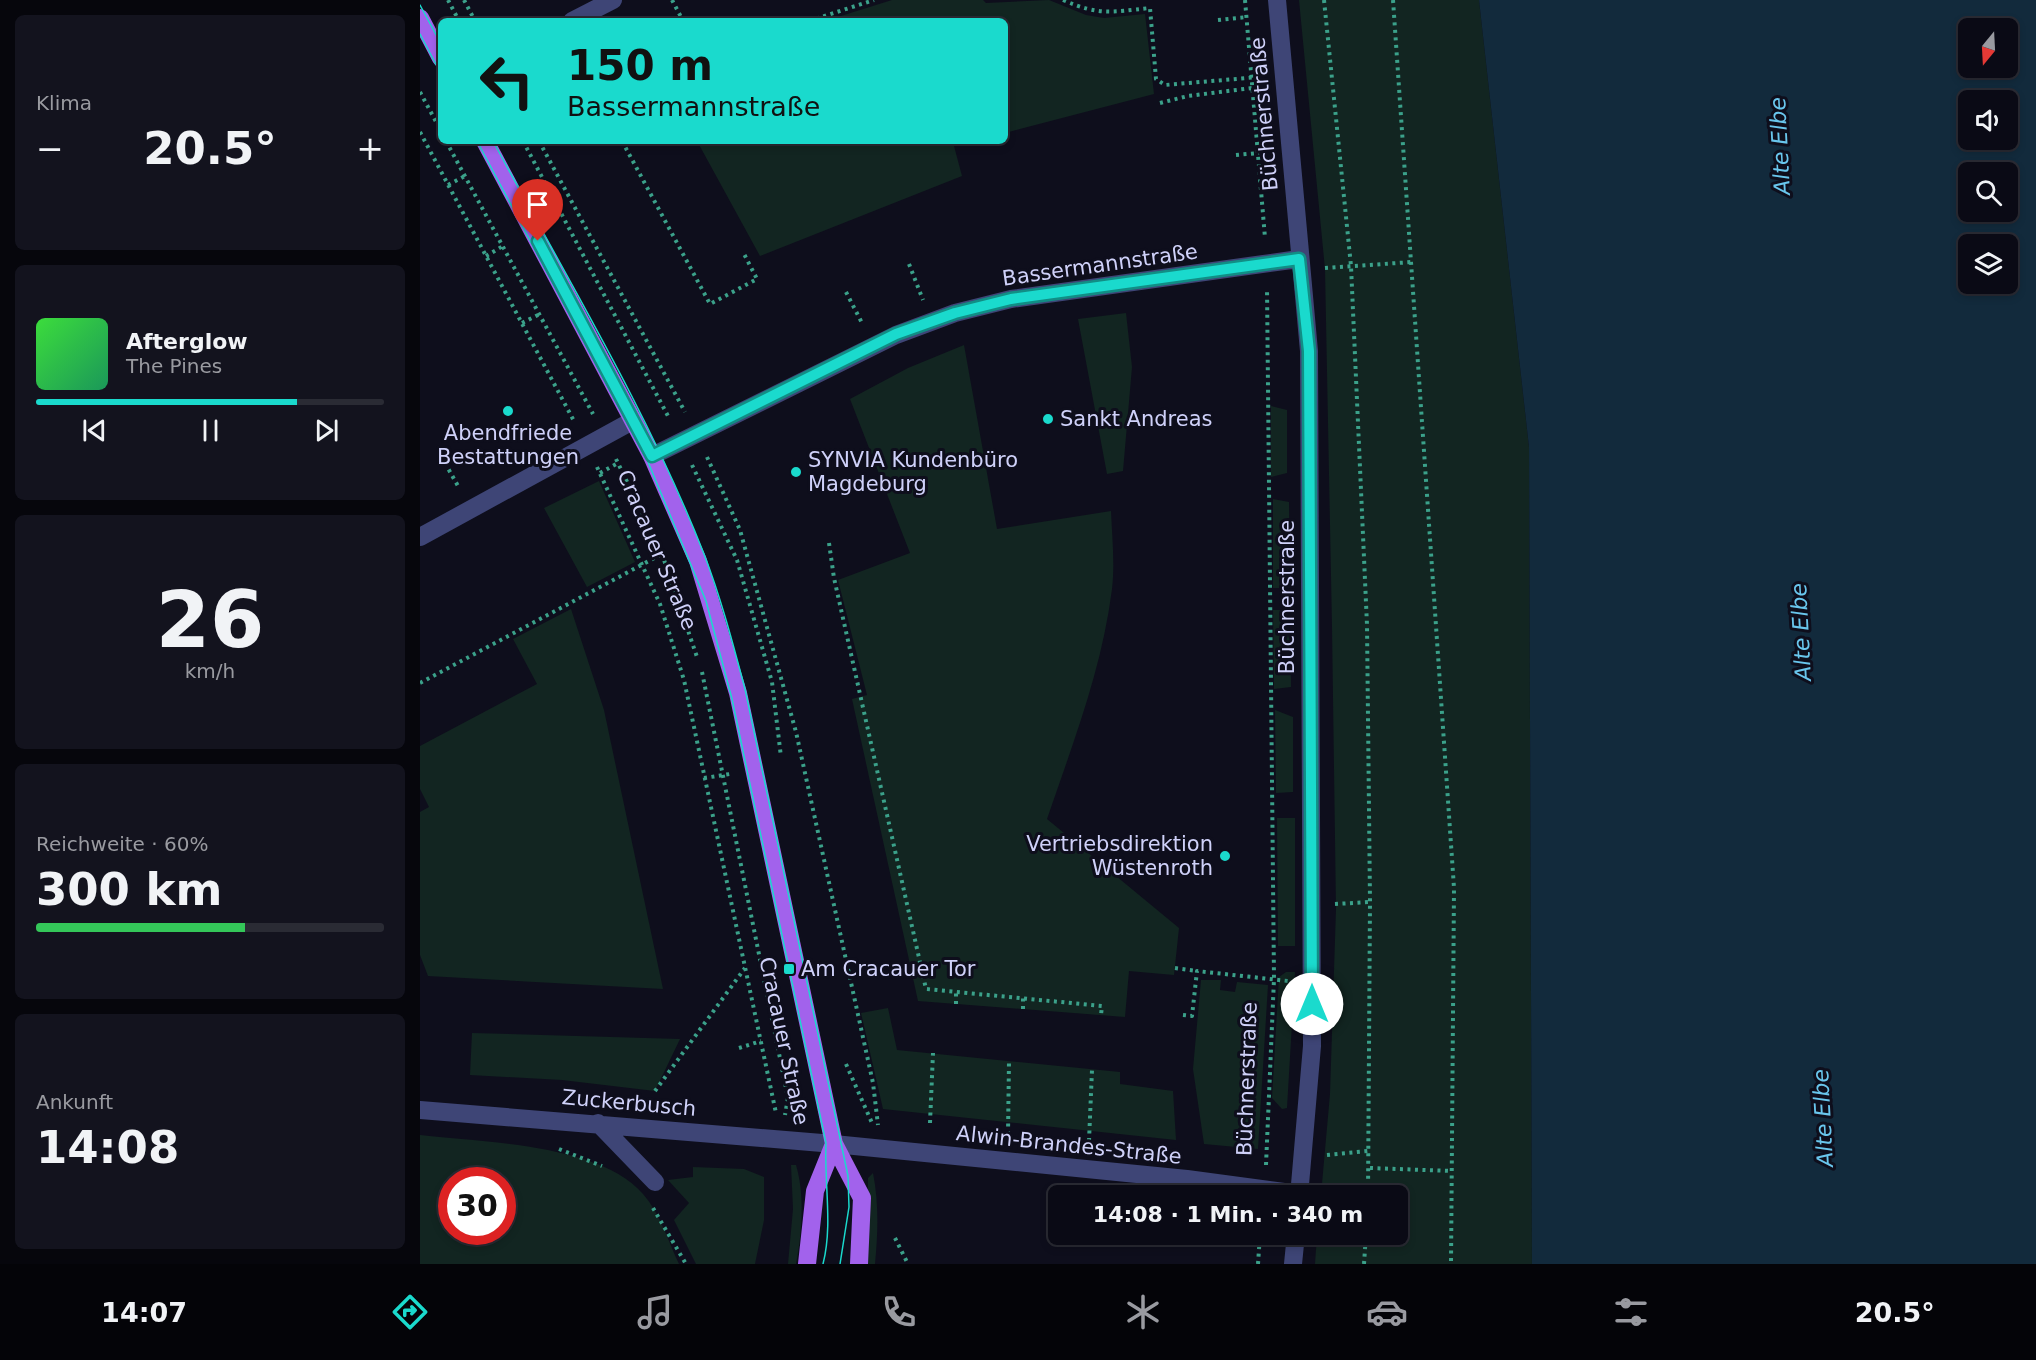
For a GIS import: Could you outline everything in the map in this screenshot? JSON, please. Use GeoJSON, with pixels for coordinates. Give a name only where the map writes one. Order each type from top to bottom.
{"type":"FeatureCollection","features":[{"type":"Feature","properties":{"kind":"main road"},"geometry":{"type":"LineString","coordinates":[[422,29],[438,53]]}},
{"type":"Feature","properties":{"kind":"main road","name":"Cracauer Straße"},"geometry":{"type":"LineString","coordinates":[[487,144],[634,420],[698,561],[738,693],[834,1144],[862,1198],[859,1264]]}},
{"type":"Feature","properties":{"kind":"main road","name":"Cracauer Straße"},"geometry":{"type":"LineString","coordinates":[[807,1264],[815,1191],[834,1144]]}},
{"type":"Feature","properties":{"kind":"street"},"geometry":{"type":"LineString","coordinates":[[578,18],[613,0]]}},
{"type":"Feature","properties":{"kind":"street","name":"Büchnerstraße"},"geometry":{"type":"LineString","coordinates":[[1277,7],[1309,351],[1312,1046],[1300,1185]]}},
{"type":"Feature","properties":{"kind":"street","name":"Bassermannstraße"},"geometry":{"type":"LineString","coordinates":[[652,456],[874,346],[931,321],[1011,299],[1299,259]]}},
{"type":"Feature","properties":{"kind":"street"},"geometry":{"type":"LineString","coordinates":[[420,537],[634,420]]}},
{"type":"Feature","properties":{"kind":"street","name":"Zuckerbusch"},"geometry":{"type":"LineString","coordinates":[[420,1110],[834,1144]]}},
{"type":"Feature","properties":{"kind":"street"},"geometry":{"type":"LineString","coordinates":[[598,1124],[655,1182]]}},
{"type":"Feature","properties":{"kind":"street","name":"Alwin-Brandes-Straße"},"geometry":{"type":"LineString","coordinates":[[834,1144],[1226,1185]]}},
{"type":"Feature","properties":{"kind":"street"},"geometry":{"type":"LineString","coordinates":[[1293,1264],[1295,1245]]}},
{"type":"Feature","properties":{"kind":"path"},"geometry":{"type":"LineString","coordinates":[[448,0],[457,18]]}},
{"type":"Feature","properties":{"kind":"path"},"geometry":{"type":"LineString","coordinates":[[464,0],[473,18]]}},
{"type":"Feature","properties":{"kind":"path"},"geometry":{"type":"LineString","coordinates":[[672,0],[681,17]]}},
{"type":"Feature","properties":{"kind":"path"},"geometry":{"type":"LineString","coordinates":[[818,18],[874,0]]}},
{"type":"Feature","properties":{"kind":"path"},"geometry":{"type":"LineString","coordinates":[[1063,0],[1089,11],[1104,13],[1150,8],[1156,79],[1165,85],[1250,77],[1284,80]]}},
{"type":"Feature","properties":{"kind":"path","name":"Büchnerstraße"},"geometry":{"type":"LineString","coordinates":[[1245,0],[1267,264],[1274,979],[1264,1185]]}},
{"type":"Feature","properties":{"kind":"path"},"geometry":{"type":"LineString","coordinates":[[1324,0],[1351,266],[1367,625],[1370,902],[1369,1185]]}},
{"type":"Feature","properties":{"kind":"path"},"geometry":{"type":"LineString","coordinates":[[1393,0],[1454,888],[1451,1264]]}},
{"type":"Feature","properties":{"kind":"path"},"geometry":{"type":"LineString","coordinates":[[1218,20],[1247,17],[1277,7]]}},
{"type":"Feature","properties":{"kind":"path"},"geometry":{"type":"LineString","coordinates":[[1160,103],[1251,88],[1284,80]]}},
{"type":"Feature","properties":{"kind":"path"},"geometry":{"type":"LineString","coordinates":[[420,92],[438,125]]}},
{"type":"Feature","properties":{"kind":"path"},"geometry":{"type":"LineString","coordinates":[[420,110],[428,106]]}},
{"type":"Feature","properties":{"kind":"path","name":"Cracauer Straße"},"geometry":{"type":"LineString","coordinates":[[420,132],[587,444],[660,604],[684,680],[782,1140]]}},
{"type":"Feature","properties":{"kind":"path","name":"Cracauer Straße"},"geometry":{"type":"LineString","coordinates":[[448,144],[618,463],[662,554],[698,660]]}},
{"type":"Feature","properties":{"kind":"path"},"geometry":{"type":"LineString","coordinates":[[624,144],[711,304],[757,279],[742,252]]}},
{"type":"Feature","properties":{"kind":"path"},"geometry":{"type":"LineString","coordinates":[[448,185],[465,176]]}},
{"type":"Feature","properties":{"kind":"path"},"geometry":{"type":"LineString","coordinates":[[486,256],[503,246]]}},
{"type":"Feature","properties":{"kind":"path"},"geometry":{"type":"LineString","coordinates":[[1351,266],[1412,262]]}},
{"type":"Feature","properties":{"kind":"path"},"geometry":{"type":"LineString","coordinates":[[909,264],[931,321]]}},
{"type":"Feature","properties":{"kind":"path"},"geometry":{"type":"LineString","coordinates":[[846,292],[874,346]]}},
{"type":"Feature","properties":{"kind":"path"},"geometry":{"type":"LineString","coordinates":[[522,323],[540,314]]}},
{"type":"Feature","properties":{"kind":"path"},"geometry":{"type":"LineString","coordinates":[[445,462],[458,486]]}},
{"type":"Feature","properties":{"kind":"path"},"geometry":{"type":"LineString","coordinates":[[600,472],[618,463]]}},
{"type":"Feature","properties":{"kind":"path"},"geometry":{"type":"LineString","coordinates":[[829,543],[834,578],[926,989],[1102,1006],[1101,1015]]}},
{"type":"Feature","properties":{"kind":"path"},"geometry":{"type":"LineString","coordinates":[[420,683],[437,677],[662,554]]}},
{"type":"Feature","properties":{"kind":"path","name":"Cracauer Straße"},"geometry":{"type":"LineString","coordinates":[[702,671],[788,1098],[782,1140]]}},
{"type":"Feature","properties":{"kind":"path"},"geometry":{"type":"LineString","coordinates":[[1312,906],[1370,902]]}},
{"type":"Feature","properties":{"kind":"path"},"geometry":{"type":"LineString","coordinates":[[655,1091],[745,968]]}},
{"type":"Feature","properties":{"kind":"path"},"geometry":{"type":"LineString","coordinates":[[1174,968],[1312,983]]}},
{"type":"Feature","properties":{"kind":"path"},"geometry":{"type":"LineString","coordinates":[[1183,1015],[1192,1016],[1197,971]]}},
{"type":"Feature","properties":{"kind":"path"},"geometry":{"type":"LineString","coordinates":[[956,992],[956,1004]]}},
{"type":"Feature","properties":{"kind":"path"},"geometry":{"type":"LineString","coordinates":[[1023,998],[1023,1009]]}},
{"type":"Feature","properties":{"kind":"path"},"geometry":{"type":"LineString","coordinates":[[739,1048],[760,1041]]}},
{"type":"Feature","properties":{"kind":"path"},"geometry":{"type":"LineString","coordinates":[[930,1123],[933,1053]]}},
{"type":"Feature","properties":{"kind":"path"},"geometry":{"type":"LineString","coordinates":[[1008,1134],[1009,1061]]}},
{"type":"Feature","properties":{"kind":"path"},"geometry":{"type":"LineString","coordinates":[[1089,1141],[1092,1070]]}},
{"type":"Feature","properties":{"kind":"path"},"geometry":{"type":"LineString","coordinates":[[557,1148],[612,1170]]}},
{"type":"Feature","properties":{"kind":"path"},"geometry":{"type":"LineString","coordinates":[[1324,1155],[1368,1151]]}},
{"type":"Feature","properties":{"kind":"path"},"geometry":{"type":"LineString","coordinates":[[1370,1168],[1452,1171]]}},
{"type":"Feature","properties":{"kind":"path"},"geometry":{"type":"LineString","coordinates":[[651,1205],[686,1264]]}},
{"type":"Feature","properties":{"kind":"path"},"geometry":{"type":"LineString","coordinates":[[895,1238],[908,1264]]}},
{"type":"Feature","properties":{"kind":"path"},"geometry":{"type":"LineString","coordinates":[[1258,1264],[1259,1245]]}},
{"type":"Feature","properties":{"kind":"path"},"geometry":{"type":"LineString","coordinates":[[1364,1264],[1365,1245]]}},
{"type":"Feature","properties":{"kind":"green space"},"geometry":{"type":"Polygon","coordinates":[[[892,0],[983,0],[986,3],[1049,0],[1086,15],[1104,18],[1145,14],[1154,94],[1008,132],[1008,18],[835,18],[892,0]]]}},
{"type":"Feature","properties":{"kind":"green space"},"geometry":{"type":"Polygon","coordinates":[[[1299,0],[1479,0],[1529,447],[1532,1264],[1315,1264],[1316,1245],[1408,1245],[1408,1185],[1322,1185],[1330,1094],[1336,909],[1325,269],[1299,0]]]}},
{"type":"Feature","properties":{"kind":"green space"},"geometry":{"type":"Polygon","coordinates":[[[699,144],[962,144],[954,146],[962,176],[760,256],[699,144]]]}},
{"type":"Feature","properties":{"kind":"green space"},"geometry":{"type":"Polygon","coordinates":[[[1126,313],[1132,367],[1123,471],[1107,474],[1078,319],[1126,313]]]}},
{"type":"Feature","properties":{"kind":"green space"},"geometry":{"type":"Polygon","coordinates":[[[964,345],[997,529],[1111,511],[1112,589],[1101,648],[1086,706],[1047,819],[1179,928],[1174,975],[1129,971],[1125,1017],[918,1001],[852,699],[867,695],[838,580],[910,553],[850,399],[908,368],[964,345]]]}},
{"type":"Feature","properties":{"kind":"green space"},"geometry":{"type":"Polygon","coordinates":[[[1271,406],[1287,410],[1287,473],[1271,477],[1271,406]]]}},
{"type":"Feature","properties":{"kind":"green space"},"geometry":{"type":"Polygon","coordinates":[[[599,481],[635,562],[587,587],[544,508],[599,481]]]}},
{"type":"Feature","properties":{"kind":"green space"},"geometry":{"type":"Polygon","coordinates":[[[1273,499],[1289,502],[1290,588],[1273,588],[1273,499]]]}},
{"type":"Feature","properties":{"kind":"green space"},"geometry":{"type":"Polygon","coordinates":[[[571,609],[604,710],[663,989],[428,976],[420,955],[420,812],[429,807],[420,789],[420,746],[537,684],[513,639],[571,609]]]}},
{"type":"Feature","properties":{"kind":"green space"},"geometry":{"type":"Polygon","coordinates":[[[1273,610],[1290,610],[1291,687],[1274,689],[1273,610]]]}},
{"type":"Feature","properties":{"kind":"green space"},"geometry":{"type":"Polygon","coordinates":[[[1275,710],[1293,717],[1293,792],[1276,793],[1275,710]]]}},
{"type":"Feature","properties":{"kind":"green space"},"geometry":{"type":"Polygon","coordinates":[[[1277,818],[1295,818],[1295,946],[1278,946],[1277,818]]]}},
{"type":"Feature","properties":{"kind":"green space"},"geometry":{"type":"Polygon","coordinates":[[[1286,972],[1295,972],[1287,1108],[1282,1109],[1272,1098],[1279,977],[1286,972]]]}},
{"type":"Feature","properties":{"kind":"green space"},"geometry":{"type":"Polygon","coordinates":[[[1201,980],[1221,980],[1220,990],[1235,992],[1237,982],[1268,985],[1258,1149],[1204,1144],[1193,1069],[1201,980]]]}},
{"type":"Feature","properties":{"kind":"green space"},"geometry":{"type":"Polygon","coordinates":[[[888,1008],[897,1050],[1120,1072],[1120,1084],[1173,1091],[1176,1140],[883,1109],[861,1013],[888,1008]]]}},
{"type":"Feature","properties":{"kind":"green space"},"geometry":{"type":"Polygon","coordinates":[[[472,1033],[680,1039],[655,1091],[562,1080],[470,1075],[472,1033]]]}},
{"type":"Feature","properties":{"kind":"green space"},"geometry":{"type":"Polygon","coordinates":[[[420,1135],[539,1148],[570,1155],[624,1177],[649,1202],[659,1218],[679,1264],[420,1264],[420,1135]]]}},
{"type":"Feature","properties":{"kind":"green space"},"geometry":{"type":"Polygon","coordinates":[[[791,1165],[796,1165],[802,1201],[796,1264],[788,1264],[793,1209],[791,1165]]]}},
{"type":"Feature","properties":{"kind":"green space"},"geometry":{"type":"Polygon","coordinates":[[[693,1167],[744,1169],[764,1177],[764,1220],[755,1264],[696,1264],[674,1220],[689,1203],[668,1180],[693,1177],[693,1167]]]}},
{"type":"Feature","properties":{"kind":"green space"},"geometry":{"type":"Polygon","coordinates":[[[873,1173],[877,1207],[877,1241],[875,1264],[867,1264],[868,1178],[873,1173]]]}},
{"type":"Feature","properties":{"kind":"water","name":"Alte Elbe"},"geometry":{"type":"Polygon","coordinates":[[[1479,0],[2036,0],[2036,1264],[1532,1264],[1529,447],[1479,0]]]}},
{"type":"Feature","properties":{"kind":"tram line"},"geometry":{"type":"LineString","coordinates":[[420,5],[438,38]]}},
{"type":"Feature","properties":{"kind":"tram line"},"geometry":{"type":"LineString","coordinates":[[420,34],[438,68]]}},
{"type":"Feature","properties":{"kind":"tram line"},"geometry":{"type":"LineString","coordinates":[[479,144],[648,462],[706,601],[732,699],[826,1143],[828,1219],[823,1264]]}},
{"type":"Feature","properties":{"kind":"tram line"},"geometry":{"type":"LineString","coordinates":[[495,144],[605,345],[658,448],[704,554],[721,604],[745,689],[848,1176],[849,1207],[840,1264]]}},
{"type":"Feature","properties":{"kind":"place","name":"Abendfriede Bestattungen"},"geometry":{"type":"Point","coordinates":[508,411]}},
{"type":"Feature","properties":{"kind":"place","name":"Sankt Andreas"},"geometry":{"type":"Point","coordinates":[1048,419]}},
{"type":"Feature","properties":{"kind":"place","name":"SYNVIA Kundenbüro Magdeburg"},"geometry":{"type":"Point","coordinates":[796,472]}},
{"type":"Feature","properties":{"kind":"place","name":"Vertriebsdirektion Wüstenroth"},"geometry":{"type":"Point","coordinates":[1225,856]}},
{"type":"Feature","properties":{"kind":"place","name":"Am Cracauer Tor"},"geometry":{"type":"Point","coordinates":[789,969]}},
{"type":"Feature","properties":{"kind":"route"},"geometry":{"type":"LineString","coordinates":[[538,241],[652,456],[896,334],[955,313],[1011,299],[1299,259],[1309,351],[1312,1004]]}}]}
